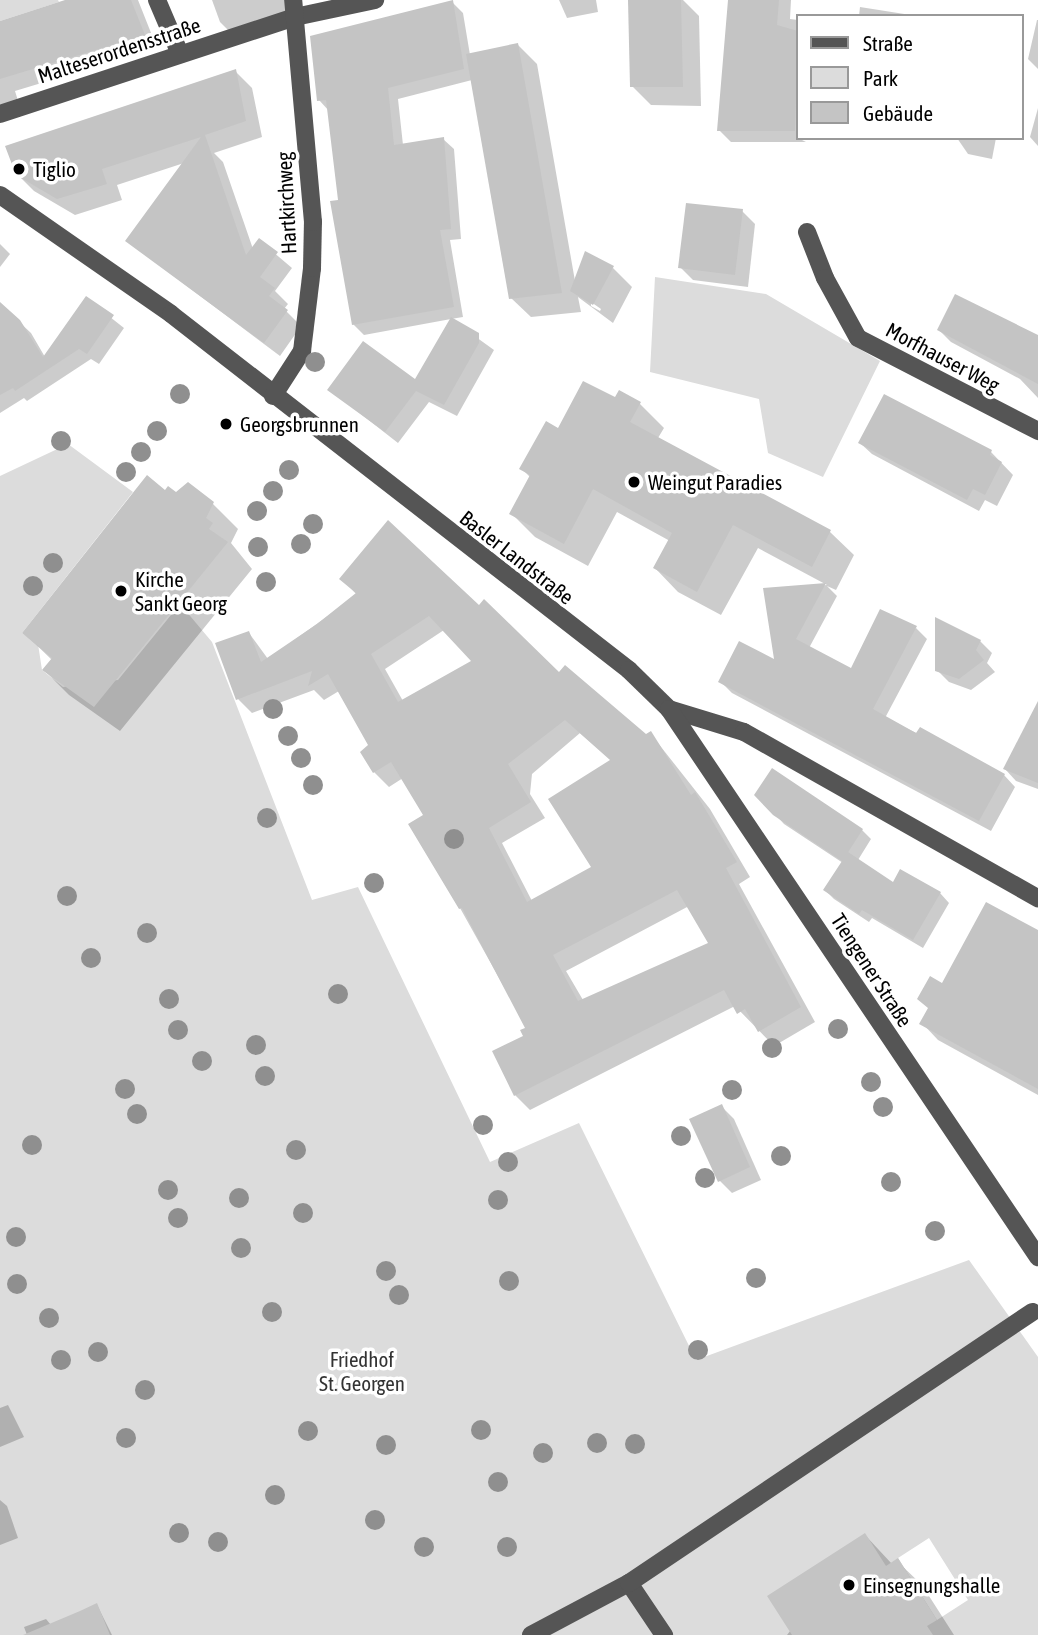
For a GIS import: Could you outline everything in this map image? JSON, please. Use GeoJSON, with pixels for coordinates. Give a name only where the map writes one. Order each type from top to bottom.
{"type":"FeatureCollection","features":[{"type":"Feature","properties":{"kind":"street"},"geometry":{"type":"LineString","coordinates":[[157,0],[180,54]]}},
{"type":"Feature","properties":{"kind":"street","name":"Malteserordensstraße"},"geometry":{"type":"LineString","coordinates":[[0,114],[180,54],[294,8],[375,0]]}},
{"type":"Feature","properties":{"kind":"street","name":"Hartkirchweg"},"geometry":{"type":"LineString","coordinates":[[273,396],[302,351],[312,268],[313,222],[294,8]]}},
{"type":"Feature","properties":{"kind":"street","name":"Basler Landstraße"},"geometry":{"type":"LineString","coordinates":[[0,195],[128,283],[628,670],[670,709],[744,732],[1038,898]]}},
{"type":"Feature","properties":{"kind":"street","name":"Morfhauser Weg"},"geometry":{"type":"LineString","coordinates":[[807,232],[825,278],[858,338],[1038,431]]}},
{"type":"Feature","properties":{"kind":"street","name":"Tiengener Straße"},"geometry":{"type":"LineString","coordinates":[[670,709],[1038,1257]]}},
{"type":"Feature","properties":{"kind":"street"},"geometry":{"type":"LineString","coordinates":[[531,1635],[629,1583],[1033,1312]]}},
{"type":"Feature","properties":{"kind":"street"},"geometry":{"type":"LineString","coordinates":[[629,1583],[664,1635]]}},
{"type":"Feature","properties":{"kind":"green space"},"geometry":{"type":"Polygon","coordinates":[[[0,0],[58,0],[59,2],[0,21],[0,0]]]}},
{"type":"Feature","properties":{"kind":"green space"},"geometry":{"type":"Polygon","coordinates":[[[655,277],[766,294],[880,361],[823,477],[768,453],[759,399],[650,372],[655,277]]]}},
{"type":"Feature","properties":{"kind":"green space","name":"Friedhof St. Georgen"},"geometry":{"type":"Polygon","coordinates":[[[68,444],[133,492],[22,633],[38,644],[42,670],[63,687],[118,680],[180,604],[212,642],[312,900],[358,887],[490,1162],[579,1123],[696,1360],[969,1260],[1038,1357],[1038,1635],[0,1635],[0,476],[68,444]],[[929,1538],[898,1558],[937,1620],[968,1600],[929,1538]]]}},
{"type":"Feature","properties":{"kind":"building"},"geometry":{"type":"Polygon","coordinates":[[[65,0],[131,0],[145,35],[0,79],[0,21],[65,0]]]}},
{"type":"Feature","properties":{"kind":"building"},"geometry":{"type":"Polygon","coordinates":[[[453,0],[464,69],[388,88],[394,145],[444,137],[451,229],[440,230],[454,307],[352,325],[330,201],[338,200],[326,100],[317,101],[310,36],[453,0]]]}},
{"type":"Feature","properties":{"kind":"building"},"geometry":{"type":"Polygon","coordinates":[[[628,0],[681,0],[683,87],[630,87],[628,0]]]}},
{"type":"Feature","properties":{"kind":"building"},"geometry":{"type":"Polygon","coordinates":[[[728,0],[779,0],[777,25],[796,30],[795,131],[717,131],[728,0]]]}},
{"type":"Feature","properties":{"kind":"building"},"geometry":{"type":"Polygon","coordinates":[[[518,43],[562,293],[509,299],[466,54],[518,43]]]}},
{"type":"Feature","properties":{"kind":"building"},"geometry":{"type":"Polygon","coordinates":[[[236,69],[246,121],[205,135],[246,255],[259,238],[278,252],[260,277],[275,288],[269,296],[288,310],[264,343],[125,241],[201,137],[102,169],[107,184],[57,199],[16,175],[5,146],[236,69]]]}},
{"type":"Feature","properties":{"kind":"building"},"geometry":{"type":"Polygon","coordinates":[[[686,203],[743,209],[735,275],[678,268],[686,203]]]}},
{"type":"Feature","properties":{"kind":"building"},"geometry":{"type":"Polygon","coordinates":[[[585,251],[614,266],[593,305],[570,291],[585,251]]]}},
{"type":"Feature","properties":{"kind":"building"},"geometry":{"type":"Polygon","coordinates":[[[955,294],[1038,335],[1038,384],[937,330],[955,294]]]}},
{"type":"Feature","properties":{"kind":"building"},"geometry":{"type":"Polygon","coordinates":[[[86,296],[114,315],[87,354],[79,349],[15,391],[13,388],[0,395],[0,302],[20,320],[43,357],[86,296]]]}},
{"type":"Feature","properties":{"kind":"building"},"geometry":{"type":"Polygon","coordinates":[[[451,317],[479,333],[479,343],[444,405],[416,391],[385,432],[327,390],[363,341],[415,379],[451,317]]]}},
{"type":"Feature","properties":{"kind":"building","name":"Weingut Paradies"},"geometry":{"type":"Polygon","coordinates":[[[583,381],[615,397],[619,390],[641,402],[630,422],[831,530],[812,567],[733,525],[697,592],[653,568],[672,533],[593,489],[564,544],[509,514],[530,475],[519,469],[546,421],[558,428],[583,381]]]}},
{"type":"Feature","properties":{"kind":"building"},"geometry":{"type":"Polygon","coordinates":[[[884,394],[992,450],[990,455],[1002,462],[985,495],[973,489],[967,500],[858,443],[884,394]]]}},
{"type":"Feature","properties":{"kind":"building","name":"Kirche Sankt Georg"},"geometry":{"type":"Polygon","coordinates":[[[147,475],[165,490],[168,486],[176,492],[188,482],[214,502],[206,518],[213,523],[209,529],[228,542],[94,707],[42,670],[52,658],[22,633],[147,475]]]}},
{"type":"Feature","properties":{"kind":"building"},"geometry":{"type":"Polygon","coordinates":[[[388,520],[479,605],[484,599],[559,672],[565,665],[646,734],[651,731],[691,795],[695,792],[737,862],[726,868],[801,1007],[758,1032],[745,1009],[737,1014],[724,990],[514,1096],[492,1051],[523,1036],[520,1030],[525,1028],[462,908],[459,909],[408,824],[423,815],[391,762],[373,773],[360,752],[368,745],[328,674],[308,686],[312,671],[236,700],[215,643],[249,631],[261,662],[317,624],[356,593],[339,579],[388,520]],[[429,616],[371,654],[398,702],[471,661],[429,616]],[[565,720],[508,764],[531,802],[489,828],[527,902],[591,867],[548,799],[610,760],[565,720]],[[677,890],[553,955],[578,1001],[708,943],[677,890]]]}},
{"type":"Feature","properties":{"kind":"building"},"geometry":{"type":"Polygon","coordinates":[[[826,583],[796,639],[851,668],[880,609],[917,626],[873,709],[916,733],[920,727],[1005,774],[979,821],[718,682],[739,641],[774,659],[763,588],[826,583]]]}},
{"type":"Feature","properties":{"kind":"building"},"geometry":{"type":"Polygon","coordinates":[[[935,617],[981,640],[976,650],[984,660],[959,679],[935,671],[935,617]]]}},
{"type":"Feature","properties":{"kind":"building"},"geometry":{"type":"Polygon","coordinates":[[[1038,701],[1038,783],[1003,769],[1038,701]]]}},
{"type":"Feature","properties":{"kind":"building"},"geometry":{"type":"Polygon","coordinates":[[[772,768],[863,829],[848,852],[893,882],[900,869],[941,892],[913,940],[862,910],[859,914],[823,890],[842,861],[773,815],[754,795],[772,768]]]}},
{"type":"Feature","properties":{"kind":"building"},"geometry":{"type":"Polygon","coordinates":[[[986,902],[1038,930],[1038,1089],[919,1024],[928,1008],[917,999],[930,976],[942,983],[986,902]]]}},
{"type":"Feature","properties":{"kind":"building"},"geometry":{"type":"Polygon","coordinates":[[[722,1104],[750,1167],[718,1182],[689,1119],[722,1104]]]}},
{"type":"Feature","properties":{"kind":"building","name":"Einsegnungshalle"},"geometry":{"type":"Polygon","coordinates":[[[865,1533],[886,1566],[898,1558],[937,1620],[927,1626],[933,1635],[792,1635],[767,1596],[865,1533]]]}},
{"type":"Feature","properties":{"kind":"building"},"geometry":{"type":"Polygon","coordinates":[[[97,1603],[110,1635],[23,1635],[80,1611],[97,1603]]]}},
{"type":"Feature","properties":{"kind":"place","name":"Tiglio"},"geometry":{"type":"Point","coordinates":[19,169]}},
{"type":"Feature","properties":{"kind":"place","name":"Georgsbrunnen"},"geometry":{"type":"Point","coordinates":[226,424]}},
{"type":"Feature","properties":{"kind":"place","name":"Weingut Paradies"},"geometry":{"type":"Point","coordinates":[634,482]}},
{"type":"Feature","properties":{"kind":"place","name":"Kirche Sankt Georg"},"geometry":{"type":"Point","coordinates":[121,591]}},
{"type":"Feature","properties":{"kind":"place","name":"Einsegnungshalle"},"geometry":{"type":"Point","coordinates":[849,1585]}}]}
